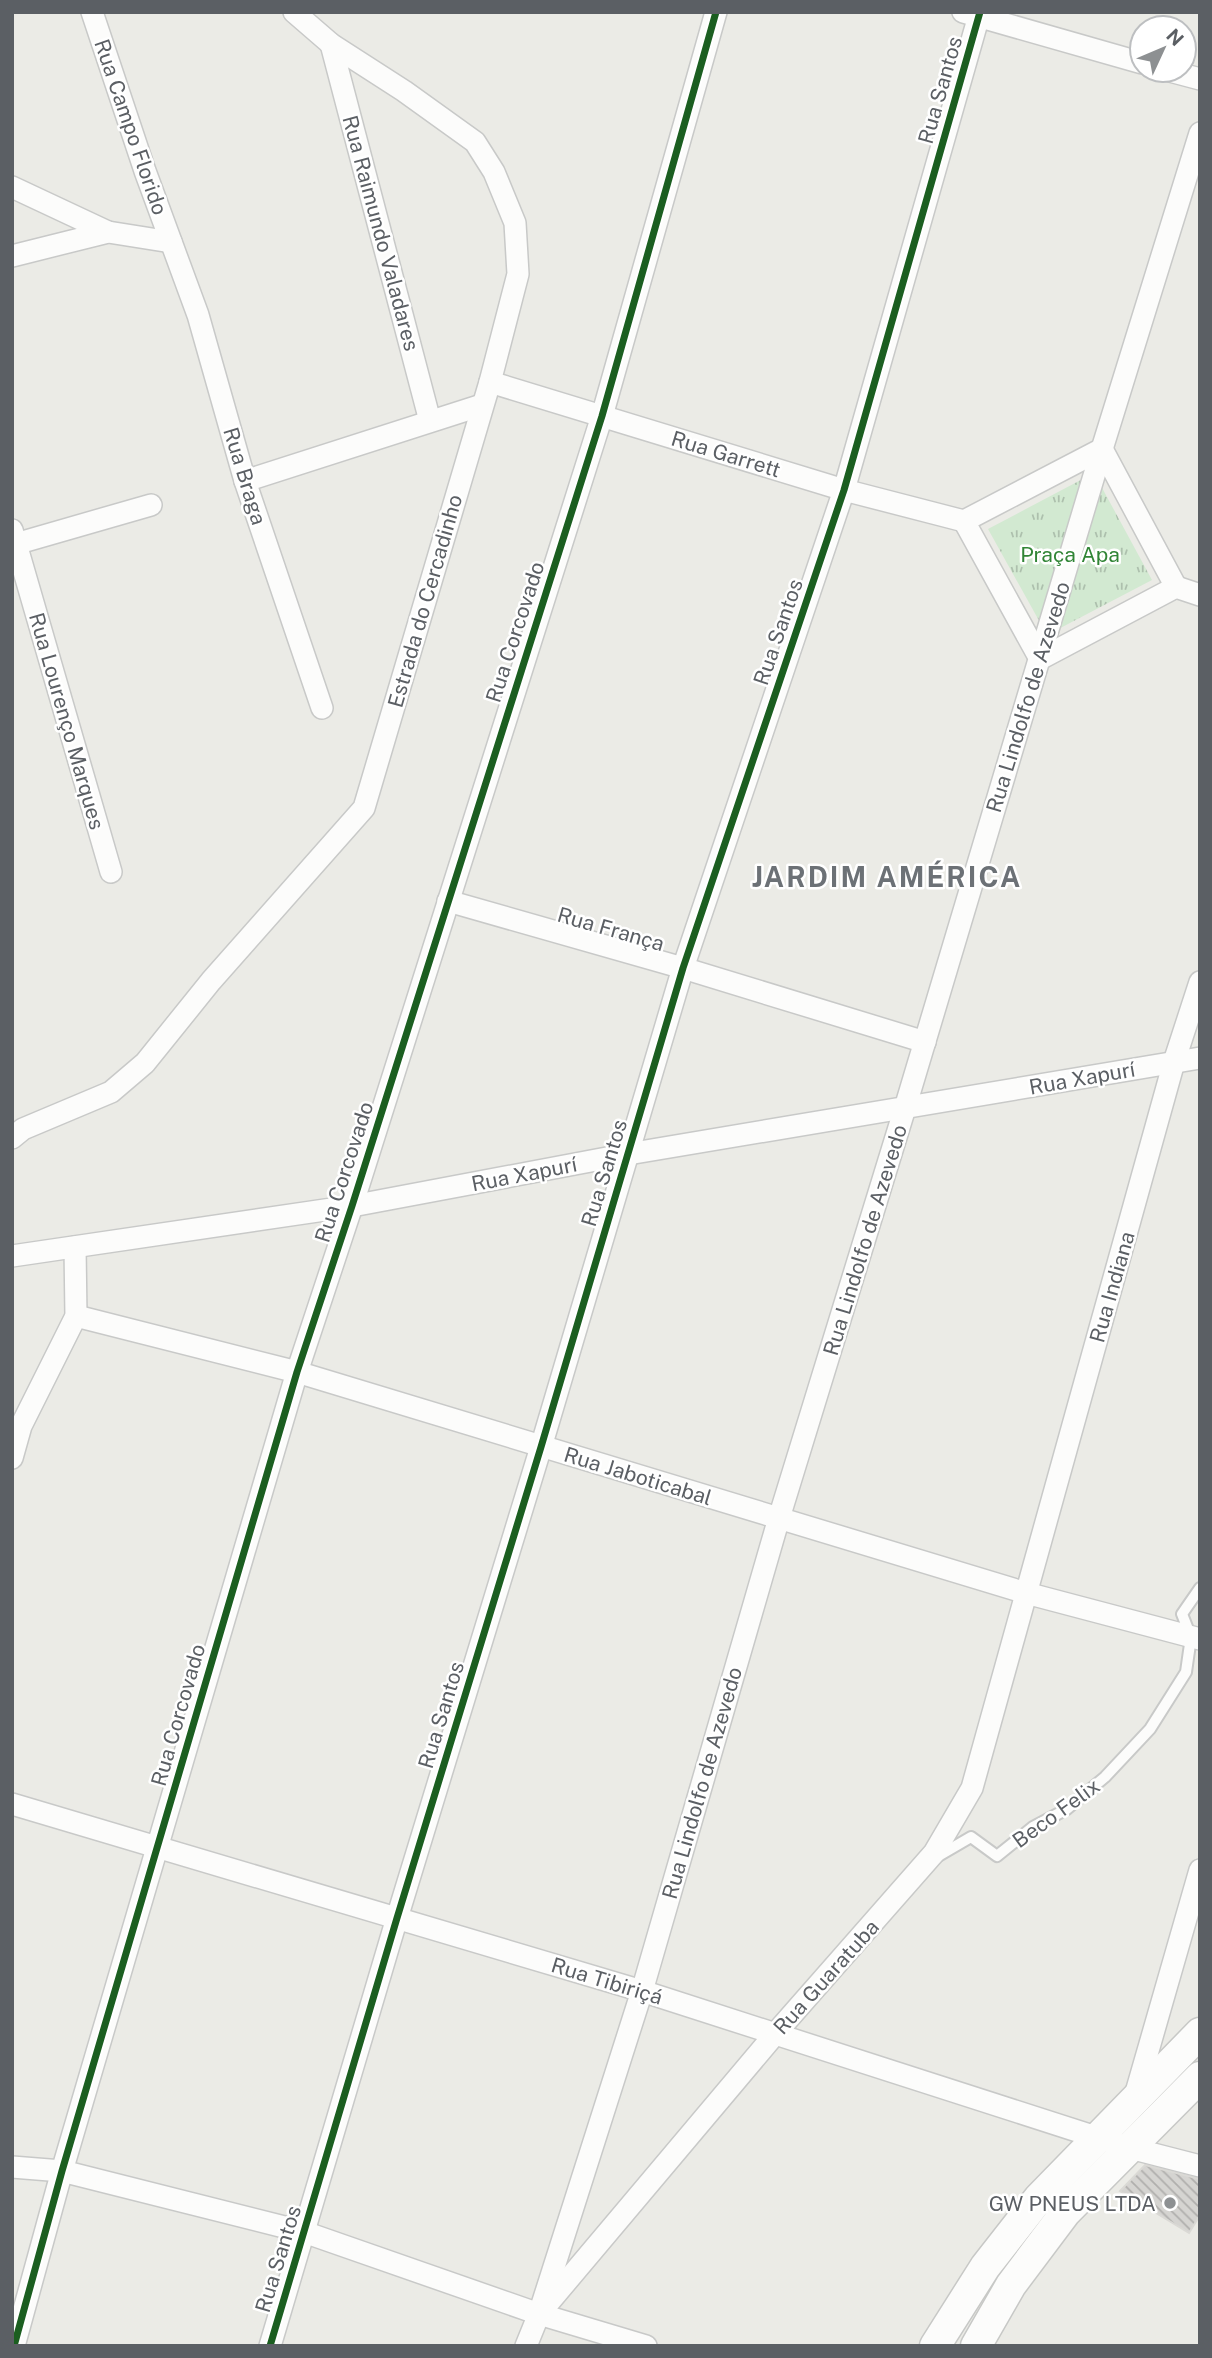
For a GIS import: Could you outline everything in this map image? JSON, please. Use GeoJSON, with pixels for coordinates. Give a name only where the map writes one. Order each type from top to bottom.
{"type":"FeatureCollection","features":[{"type":"Feature","properties":{"kind":"main road"},"geometry":{"type":"LineString","coordinates":[[935,2346],[993,2258],[1039,2199],[1200,2033]]}},
{"type":"Feature","properties":{"kind":"main road"},"geometry":{"type":"LineString","coordinates":[[976,2346],[1011,2285],[1065,2213],[1200,2077]]}},
{"type":"Feature","properties":{"kind":"street","name":"Rua Campo Florido"},"geometry":{"type":"LineString","coordinates":[[92,12],[170,242]]}},
{"type":"Feature","properties":{"kind":"street","name":"Estrada do Cercadinho"},"geometry":{"type":"LineString","coordinates":[[12,1138],[23,1129],[111,1092],[145,1063],[211,981],[364,808],[490,382],[518,274],[515,223],[494,172],[475,142],[404,91],[331,44],[294,12]]}},
{"type":"Feature","properties":{"kind":"street","name":"Rua Corcovado"},"geometry":{"type":"LineString","coordinates":[[14,2346],[62,2171],[297,1372],[602,416],[716,12]]}},
{"type":"Feature","properties":{"kind":"street"},"geometry":{"type":"LineString","coordinates":[[974,14],[1128,59]]}},
{"type":"Feature","properties":{"kind":"street","name":"Rua Santos"},"geometry":{"type":"LineString","coordinates":[[270,2346],[541,1447],[682,968],[844,490],[974,14]]}},
{"type":"Feature","properties":{"kind":"street","name":"Rua Raimundo Valadares"},"geometry":{"type":"LineString","coordinates":[[331,44],[430,421]]}},
{"type":"Feature","properties":{"kind":"street","name":"Rua Lindolfo de Azevedo"},"geometry":{"type":"LineString","coordinates":[[526,2346],[539,2314],[642,1991],[779,1518],[1200,133]]}},
{"type":"Feature","properties":{"kind":"street"},"geometry":{"type":"LineString","coordinates":[[12,187],[108,232],[170,242]]}},
{"type":"Feature","properties":{"kind":"street"},"geometry":{"type":"LineString","coordinates":[[12,256],[108,232]]}},
{"type":"Feature","properties":{"kind":"street","name":"Rua Braga"},"geometry":{"type":"LineString","coordinates":[[170,242],[198,315],[245,481],[322,708]]}},
{"type":"Feature","properties":{"kind":"street","name":"Rua Garrett"},"geometry":{"type":"LineString","coordinates":[[490,382],[844,490],[964,521]]}},
{"type":"Feature","properties":{"kind":"street"},"geometry":{"type":"LineString","coordinates":[[245,481],[482,405]]}},
{"type":"Feature","properties":{"kind":"street"},"geometry":{"type":"LineString","coordinates":[[1176,587],[1040,659],[964,521],[1102,449],[1176,587],[1200,595]]}},
{"type":"Feature","properties":{"kind":"street"},"geometry":{"type":"LineString","coordinates":[[14,540],[150,505]]}},
{"type":"Feature","properties":{"kind":"street","name":"Rua Lourenço Marques"},"geometry":{"type":"LineString","coordinates":[[14,540],[111,872]]}},
{"type":"Feature","properties":{"kind":"street","name":"Rua França"},"geometry":{"type":"LineString","coordinates":[[448,901],[925,1042]]}},
{"type":"Feature","properties":{"kind":"street","name":"Rua Indiana"},"geometry":{"type":"LineString","coordinates":[[1026,1593],[1174,1062],[1200,982]]}},
{"type":"Feature","properties":{"kind":"street","name":"Rua Xapurí"},"geometry":{"type":"LineString","coordinates":[[12,1256],[352,1206],[628,1154],[1200,1058]]}},
{"type":"Feature","properties":{"kind":"street"},"geometry":{"type":"LineString","coordinates":[[12,1458],[21,1426],[76,1316],[75,1247]]}},
{"type":"Feature","properties":{"kind":"street","name":"Rua Jaboticabal"},"geometry":{"type":"LineString","coordinates":[[76,1316],[297,1372],[1026,1593],[1195,1638]]}},
{"type":"Feature","properties":{"kind":"street","name":"Rua Guaratuba"},"geometry":{"type":"LineString","coordinates":[[539,2314],[775,2034],[934,1853],[972,1788],[1026,1593]]}},
{"type":"Feature","properties":{"kind":"street","name":"Rua Tibiriçá"},"geometry":{"type":"LineString","coordinates":[[12,1804],[642,1991],[1130,2148],[1200,2166]]}},
{"type":"Feature","properties":{"kind":"street"},"geometry":{"type":"LineString","coordinates":[[1135,2098],[1200,1870]]}},
{"type":"Feature","properties":{"kind":"street"},"geometry":{"type":"LineString","coordinates":[[12,2166],[62,2171],[304,2232],[539,2314],[646,2346]]}},
{"type":"Feature","properties":{"kind":"lane","name":"Beco Felix"},"geometry":{"type":"LineString","coordinates":[[924,1864],[971,1837],[997,1856],[1033,1827],[1067,1809],[1105,1777],[1150,1728],[1186,1672],[1195,1638],[1182,1614],[1200,1588]]}},
{"type":"Feature","properties":{"kind":"green space","name":"Praça Apa"},"geometry":{"type":"Polygon","coordinates":[[[1094,473],[1152,580],[1047,635],[988,529],[1094,473]]]}},
{"type":"Feature","properties":{"kind":"building","name":"GW PNEUS LTDA"},"geometry":{"type":"Polygon","coordinates":[[[1145,2165],[1200,2179],[1200,2215],[1189,2233],[1120,2191],[1145,2165]]]}},
{"type":"Feature","properties":{"kind":"cycle path"},"geometry":{"type":"LineString","coordinates":[[14,2346],[62,2171],[297,1372],[602,416],[716,12]]}},
{"type":"Feature","properties":{"kind":"cycle path"},"geometry":{"type":"LineString","coordinates":[[270,2346],[683,968],[844,490],[980,12]]}},
{"type":"Feature","properties":{"kind":"place","name":"GW PNEUS LTDA"},"geometry":{"type":"Point","coordinates":[1170,2203]}},
{"type":"Feature","properties":{"kind":"district","name":"JARDIM AMÉRICA"},"geometry":{"type":"Point","coordinates":[887,876]}}]}
